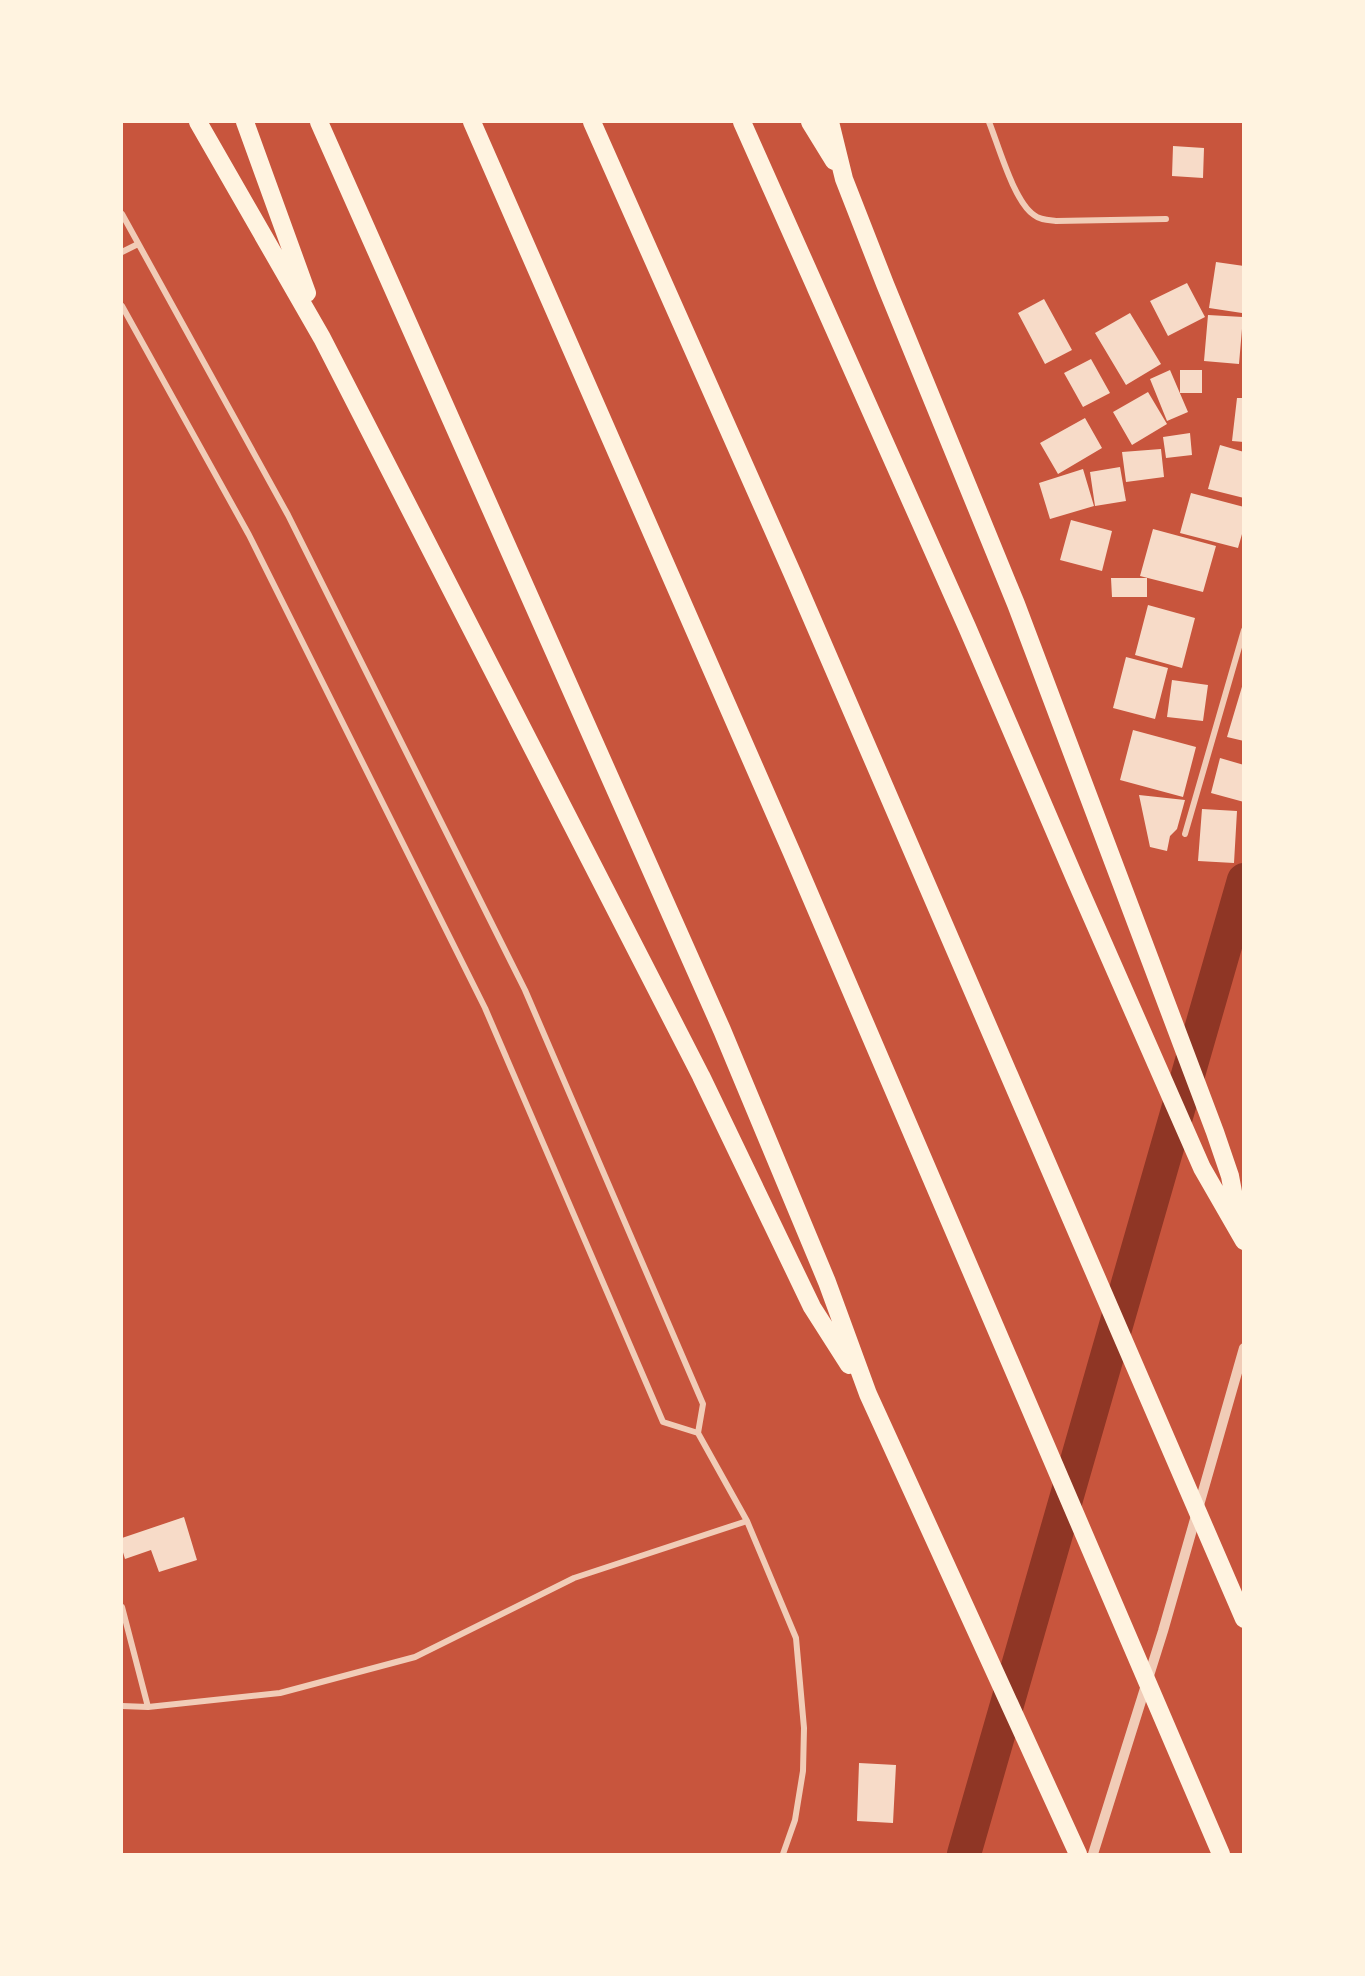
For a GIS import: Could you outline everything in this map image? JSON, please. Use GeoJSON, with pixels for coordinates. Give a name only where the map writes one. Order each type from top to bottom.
{"type":"FeatureCollection","features":[{"type":"Feature","properties":{"kind":"highway"},"geometry":{"type":"LineString","coordinates":[[198,122],[322,338],[615,906],[701,1076],[812,1306],[868,1394]]}},
{"type":"Feature","properties":{"kind":"highway"},"geometry":{"type":"LineString","coordinates":[[245,122],[322,338]]}},
{"type":"Feature","properties":{"kind":"highway"},"geometry":{"type":"LineString","coordinates":[[319,122],[722,1030],[823,1271],[868,1394],[1078,1854]]}},
{"type":"Feature","properties":{"kind":"highway"},"geometry":{"type":"LineString","coordinates":[[472,122],[792,853],[1221,1854]]}},
{"type":"Feature","properties":{"kind":"highway"},"geometry":{"type":"LineString","coordinates":[[592,122],[803,599],[1244,1619]]}},
{"type":"Feature","properties":{"kind":"highway"},"geometry":{"type":"LineString","coordinates":[[742,122],[967,627],[1198,1158],[1243,1239]]}},
{"type":"Feature","properties":{"kind":"highway"},"geometry":{"type":"LineString","coordinates":[[810,122],[844,179]]}},
{"type":"Feature","properties":{"kind":"highway"},"geometry":{"type":"LineString","coordinates":[[830,122],[844,179],[1017,604],[1230,1176],[1243,1239]]}},
{"type":"Feature","properties":{"kind":"street"},"geometry":{"type":"LineString","coordinates":[[989,122],[1023,204],[1032,214],[1041,219],[1056,221],[1166,219]]}},
{"type":"Feature","properties":{"kind":"street"},"geometry":{"type":"LineString","coordinates":[[122,214],[288,515],[525,990],[703,1404],[698,1433],[747,1521],[796,1638],[804,1728],[803,1771],[795,1820],[783,1854]]}},
{"type":"Feature","properties":{"kind":"street"},"geometry":{"type":"LineString","coordinates":[[122,252],[138,244]]}},
{"type":"Feature","properties":{"kind":"street"},"geometry":{"type":"LineString","coordinates":[[122,306],[249,536],[485,1008],[663,1422],[698,1433]]}},
{"type":"Feature","properties":{"kind":"street"},"geometry":{"type":"LineString","coordinates":[[1185,834],[1244,630]]}},
{"type":"Feature","properties":{"kind":"street"},"geometry":{"type":"LineString","coordinates":[[1093,1854],[1163,1631],[1244,1348]]}},
{"type":"Feature","properties":{"kind":"street"},"geometry":{"type":"LineString","coordinates":[[122,1706],[148,1707],[280,1693],[415,1657],[574,1578],[747,1521]]}},
{"type":"Feature","properties":{"kind":"street"},"geometry":{"type":"LineString","coordinates":[[122,1607],[148,1707]]}},
{"type":"Feature","properties":{"kind":"building"},"geometry":{"type":"Polygon","coordinates":[[[1173,146],[1204,148],[1203,178],[1172,176],[1173,146]]]}},
{"type":"Feature","properties":{"kind":"building"},"geometry":{"type":"Polygon","coordinates":[[[1216,262],[1244,266],[1242,313],[1209,308],[1216,262]]]}},
{"type":"Feature","properties":{"kind":"building"},"geometry":{"type":"Polygon","coordinates":[[[1187,283],[1205,317],[1168,336],[1150,301],[1187,283]]]}},
{"type":"Feature","properties":{"kind":"building"},"geometry":{"type":"Polygon","coordinates":[[[1044,299],[1072,350],[1045,364],[1018,313],[1044,299]]]}},
{"type":"Feature","properties":{"kind":"building"},"geometry":{"type":"Polygon","coordinates":[[[1130,313],[1161,364],[1126,385],[1095,333],[1130,313]]]}},
{"type":"Feature","properties":{"kind":"building"},"geometry":{"type":"Polygon","coordinates":[[[1208,315],[1243,317],[1239,364],[1204,361],[1208,315]]]}},
{"type":"Feature","properties":{"kind":"building"},"geometry":{"type":"Polygon","coordinates":[[[1091,359],[1110,393],[1083,407],[1064,373],[1091,359]]]}},
{"type":"Feature","properties":{"kind":"building"},"geometry":{"type":"Polygon","coordinates":[[[1170,370],[1188,412],[1167,421],[1150,379],[1170,370]]]}},
{"type":"Feature","properties":{"kind":"building"},"geometry":{"type":"Polygon","coordinates":[[[1180,370],[1202,370],[1202,393],[1180,393],[1180,370]]]}},
{"type":"Feature","properties":{"kind":"building"},"geometry":{"type":"Polygon","coordinates":[[[1148,392],[1167,424],[1132,445],[1113,412],[1148,392]]]}},
{"type":"Feature","properties":{"kind":"building"},"geometry":{"type":"Polygon","coordinates":[[[1237,398],[1244,398],[1244,442],[1232,441],[1237,398]]]}},
{"type":"Feature","properties":{"kind":"building"},"geometry":{"type":"Polygon","coordinates":[[[1085,418],[1102,448],[1058,474],[1040,443],[1085,418]]]}},
{"type":"Feature","properties":{"kind":"building"},"geometry":{"type":"Polygon","coordinates":[[[1190,433],[1192,455],[1166,458],[1163,437],[1190,433]]]}},
{"type":"Feature","properties":{"kind":"building"},"geometry":{"type":"Polygon","coordinates":[[[1220,445],[1244,452],[1244,498],[1208,489],[1220,445]]]}},
{"type":"Feature","properties":{"kind":"building"},"geometry":{"type":"Polygon","coordinates":[[[1161,449],[1164,477],[1126,482],[1122,452],[1161,449]]]}},
{"type":"Feature","properties":{"kind":"building"},"geometry":{"type":"Polygon","coordinates":[[[1120,467],[1126,501],[1095,506],[1090,472],[1120,467]]]}},
{"type":"Feature","properties":{"kind":"building"},"geometry":{"type":"Polygon","coordinates":[[[1083,469],[1094,506],[1050,519],[1039,483],[1083,469]]]}},
{"type":"Feature","properties":{"kind":"building"},"geometry":{"type":"Polygon","coordinates":[[[1191,493],[1244,507],[1244,527],[1238,548],[1180,533],[1191,493]]]}},
{"type":"Feature","properties":{"kind":"building"},"geometry":{"type":"Polygon","coordinates":[[[1071,520],[1112,531],[1102,571],[1060,560],[1071,520]]]}},
{"type":"Feature","properties":{"kind":"building"},"geometry":{"type":"Polygon","coordinates":[[[1153,529],[1216,546],[1203,592],[1140,576],[1153,529]]]}},
{"type":"Feature","properties":{"kind":"building"},"geometry":{"type":"Polygon","coordinates":[[[1111,578],[1147,578],[1147,597],[1112,597],[1111,578]]]}},
{"type":"Feature","properties":{"kind":"building"},"geometry":{"type":"Polygon","coordinates":[[[1148,605],[1195,618],[1182,668],[1135,655],[1148,605]]]}},
{"type":"Feature","properties":{"kind":"building"},"geometry":{"type":"Polygon","coordinates":[[[1126,657],[1168,668],[1155,719],[1113,708],[1126,657]]]}},
{"type":"Feature","properties":{"kind":"building"},"geometry":{"type":"Polygon","coordinates":[[[1172,680],[1208,685],[1203,721],[1167,717],[1172,680]]]}},
{"type":"Feature","properties":{"kind":"building"},"geometry":{"type":"Polygon","coordinates":[[[1244,680],[1244,741],[1227,737],[1244,680]]]}},
{"type":"Feature","properties":{"kind":"building"},"geometry":{"type":"Polygon","coordinates":[[[1133,730],[1196,747],[1183,797],[1120,780],[1133,730]]]}},
{"type":"Feature","properties":{"kind":"building"},"geometry":{"type":"Polygon","coordinates":[[[1220,758],[1244,765],[1244,802],[1211,793],[1220,758]]]}},
{"type":"Feature","properties":{"kind":"building"},"geometry":{"type":"Polygon","coordinates":[[[1139,795],[1185,800],[1177,829],[1170,836],[1167,851],[1150,847],[1139,795]]]}},
{"type":"Feature","properties":{"kind":"building"},"geometry":{"type":"Polygon","coordinates":[[[1202,809],[1237,811],[1234,863],[1198,861],[1202,809]]]}},
{"type":"Feature","properties":{"kind":"building"},"geometry":{"type":"Polygon","coordinates":[[[184,1517],[197,1560],[159,1572],[151,1550],[125,1559],[122,1538],[184,1517]]]}},
{"type":"Feature","properties":{"kind":"building"},"geometry":{"type":"Polygon","coordinates":[[[859,1763],[896,1765],[893,1823],[857,1821],[859,1763]]]}},
{"type":"Feature","properties":{"kind":"waterway"},"geometry":{"type":"LineString","coordinates":[[964,1854],[1244,880]]}}]}
